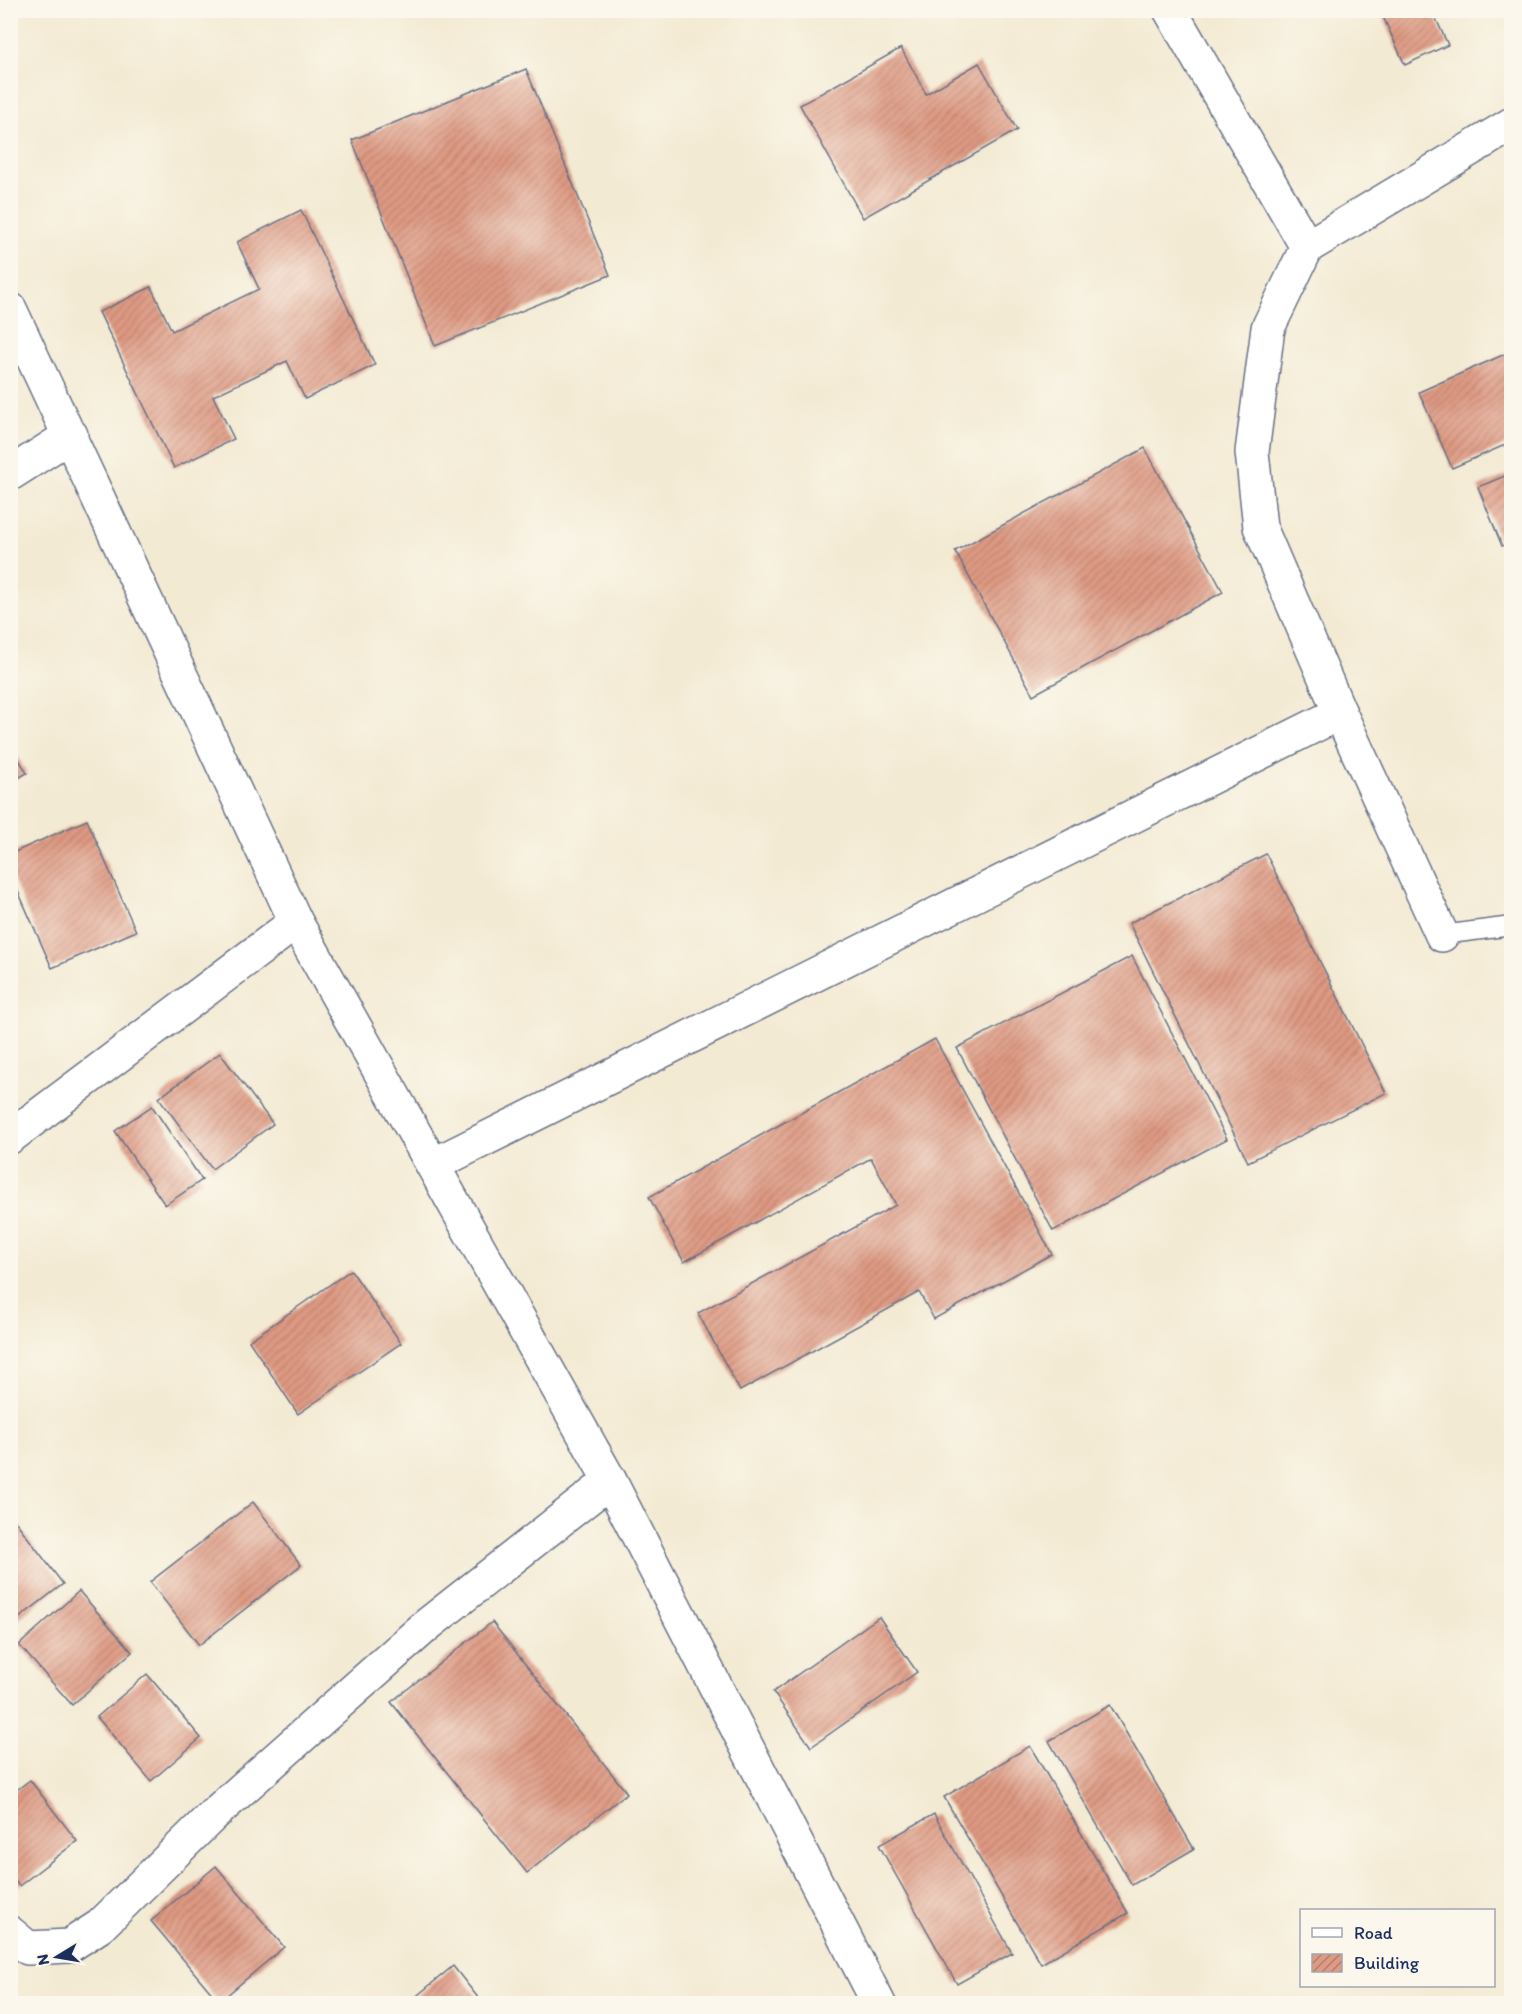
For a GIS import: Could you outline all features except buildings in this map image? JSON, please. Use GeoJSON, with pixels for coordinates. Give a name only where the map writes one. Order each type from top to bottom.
{"type":"FeatureCollection","features":[{"type":"Feature","properties":{"kind":"street"},"geometry":{"type":"LineString","coordinates":[[1170,10],[1307,247]]}},
{"type":"Feature","properties":{"kind":"street"},"geometry":{"type":"LineString","coordinates":[[1442,935],[1340,713],[1260,527],[1252,452],[1268,328],[1307,247],[1512,124]]}},
{"type":"Feature","properties":{"kind":"street"},"geometry":{"type":"LineString","coordinates":[[10,309],[71,435],[296,922],[610,1481],[879,2004]]}},
{"type":"Feature","properties":{"kind":"street"},"geometry":{"type":"LineString","coordinates":[[10,474],[71,435]]}},
{"type":"Feature","properties":{"kind":"street"},"geometry":{"type":"LineString","coordinates":[[433,1165],[1340,713]]}},
{"type":"Feature","properties":{"kind":"street"},"geometry":{"type":"LineString","coordinates":[[10,1137],[296,922]]}},
{"type":"Feature","properties":{"kind":"street"},"geometry":{"type":"LineString","coordinates":[[10,1933],[28,1948],[69,1946],[100,1926],[212,1816],[427,1625],[610,1481]]}},
{"type":"Feature","properties":{"kind":"lane"},"geometry":{"type":"LineString","coordinates":[[1442,935],[1512,926]]}}]}
